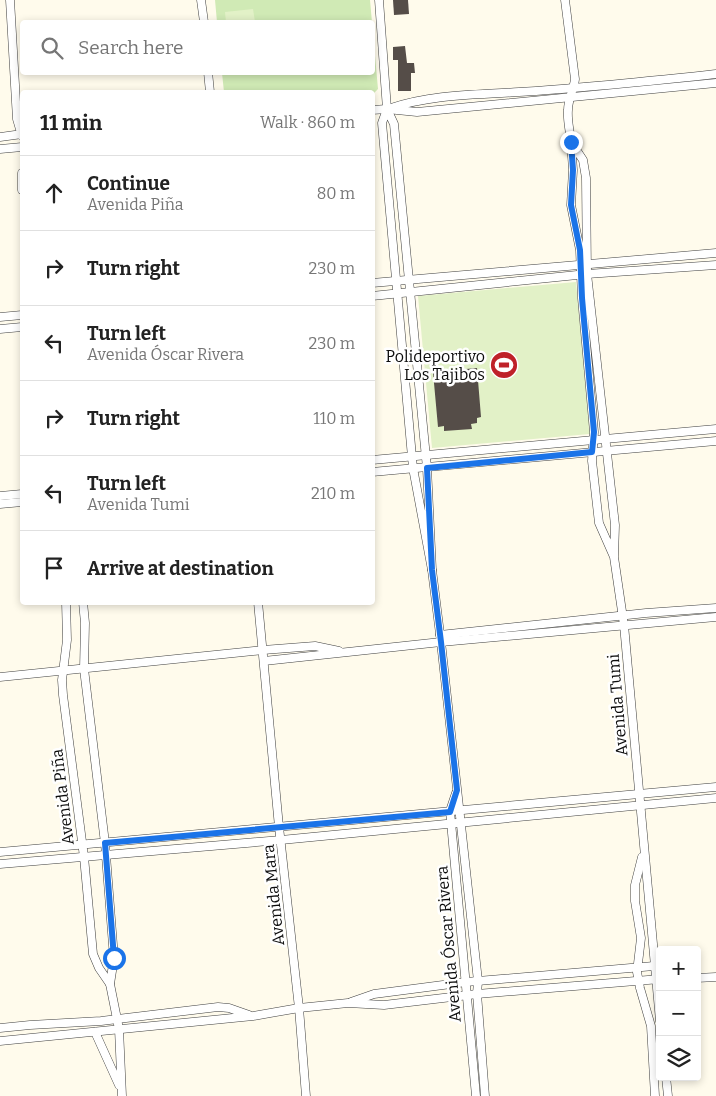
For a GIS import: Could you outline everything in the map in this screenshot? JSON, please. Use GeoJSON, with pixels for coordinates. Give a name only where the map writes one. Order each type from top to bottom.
{"type":"FeatureCollection","features":[{"type":"Feature","properties":{"kind":"street"},"geometry":{"type":"LineString","coordinates":[[10,0],[17,119],[20,129]]}},
{"type":"Feature","properties":{"kind":"street"},"geometry":{"type":"LineString","coordinates":[[202,0],[204,20]]}},
{"type":"Feature","properties":{"kind":"street","name":"Avenida Óscar Rivera"},"geometry":{"type":"LineString","coordinates":[[379,0],[387,109],[394,124],[426,456],[432,570]]}},
{"type":"Feature","properties":{"kind":"street","name":"Avenida Tumi"},"geometry":{"type":"LineString","coordinates":[[565,0],[575,79],[574,88],[569,98],[568,109],[573,170],[571,205],[584,263]]}},
{"type":"Feature","properties":{"kind":"street"},"geometry":{"type":"LineString","coordinates":[[387,109],[413,100],[468,94],[574,88],[716,74]]}},
{"type":"Feature","properties":{"kind":"street"},"geometry":{"type":"LineString","coordinates":[[208,75],[210,90]]}},
{"type":"Feature","properties":{"kind":"street"},"geometry":{"type":"LineString","coordinates":[[375,110],[417,112],[716,83]]}},
{"type":"Feature","properties":{"kind":"street","name":"Avenida Óscar Rivera"},"geometry":{"type":"LineString","coordinates":[[387,109],[382,123],[413,468],[432,570],[441,638],[478,981],[477,994],[485,1096]]}},
{"type":"Feature","properties":{"kind":"street"},"geometry":{"type":"LineString","coordinates":[[0,137],[20,135]]}},
{"type":"Feature","properties":{"kind":"street","name":"Avenida Tumi"},"geometry":{"type":"LineString","coordinates":[[571,142],[583,160],[586,178],[584,274],[594,432],[592,452],[599,523],[614,556]]}},
{"type":"Feature","properties":{"kind":"street"},"geometry":{"type":"LineString","coordinates":[[0,149],[20,147]]}},
{"type":"Feature","properties":{"kind":"street"},"geometry":{"type":"LineString","coordinates":[[375,283],[716,253]]}},
{"type":"Feature","properties":{"kind":"street"},"geometry":{"type":"LineString","coordinates":[[375,296],[584,274],[716,265]]}},
{"type":"Feature","properties":{"kind":"street","name":"Avenida Tumi"},"geometry":{"type":"LineString","coordinates":[[584,274],[606,439],[614,525],[614,556],[624,625],[656,972]]}},
{"type":"Feature","properties":{"kind":"street"},"geometry":{"type":"LineString","coordinates":[[0,317],[20,315]]}},
{"type":"Feature","properties":{"kind":"street"},"geometry":{"type":"LineString","coordinates":[[0,329],[20,327]]}},
{"type":"Feature","properties":{"kind":"street"},"geometry":{"type":"LineString","coordinates":[[375,460],[716,429]]}},
{"type":"Feature","properties":{"kind":"street"},"geometry":{"type":"LineString","coordinates":[[375,472],[716,441]]}},
{"type":"Feature","properties":{"kind":"street"},"geometry":{"type":"LineString","coordinates":[[0,496],[20,494]]}},
{"type":"Feature","properties":{"kind":"street"},"geometry":{"type":"LineString","coordinates":[[0,504],[20,502]]}},
{"type":"Feature","properties":{"kind":"street","name":"Avenida Piña"},"geometry":{"type":"LineString","coordinates":[[66,605],[67,640],[62,680],[84,857],[93,954],[99,968],[110,984]]}},
{"type":"Feature","properties":{"kind":"street","name":"Avenida Piña"},"geometry":{"type":"LineString","coordinates":[[83,605],[85,623],[84,669],[105,843],[114,958],[110,984],[119,1029],[122,1093]]}},
{"type":"Feature","properties":{"kind":"street","name":"Avenida Mara"},"geometry":{"type":"LineString","coordinates":[[258,605],[279,827],[299,1008],[306,1096]]}},
{"type":"Feature","properties":{"kind":"street"},"geometry":{"type":"LineString","coordinates":[[264,661],[623,616],[716,608]]}},
{"type":"Feature","properties":{"kind":"street"},"geometry":{"type":"LineString","coordinates":[[441,638],[716,617]]}},
{"type":"Feature","properties":{"kind":"street"},"geometry":{"type":"LineString","coordinates":[[0,677],[315,646],[347,652]]}},
{"type":"Feature","properties":{"kind":"street"},"geometry":{"type":"LineString","coordinates":[[0,852],[716,787]]}},
{"type":"Feature","properties":{"kind":"street","name":"Avenida Óscar Rivera"},"geometry":{"type":"LineString","coordinates":[[457,790],[450,812],[476,1096]]}},
{"type":"Feature","properties":{"kind":"street"},"geometry":{"type":"LineString","coordinates":[[0,864],[281,840],[716,798]]}},
{"type":"Feature","properties":{"kind":"street","name":"Avenida Tumi"},"geometry":{"type":"LineString","coordinates":[[644,851],[635,885],[640,938],[638,968],[639,981],[651,1026],[655,1096]]}},
{"type":"Feature","properties":{"kind":"street"},"geometry":{"type":"LineString","coordinates":[[348,1004],[374,994],[466,982],[654,966]]}},
{"type":"Feature","properties":{"kind":"street"},"geometry":{"type":"LineString","coordinates":[[701,978],[716,977]]}},
{"type":"Feature","properties":{"kind":"street"},"geometry":{"type":"LineString","coordinates":[[0,1041],[253,1016],[299,1008],[348,1004],[384,1005],[477,994],[656,979]]}},
{"type":"Feature","properties":{"kind":"street"},"geometry":{"type":"LineString","coordinates":[[0,1028],[117,1019],[218,1008],[229,1008],[253,1016]]}},
{"type":"Feature","properties":{"kind":"street"},"geometry":{"type":"LineString","coordinates":[[95,1032],[122,1093]]}},
{"type":"Feature","properties":{"kind":"street"},"geometry":{"type":"LineString","coordinates":[[666,1081],[668,1096]]}},
{"type":"Feature","properties":{"kind":"green space"},"geometry":{"type":"Polygon","coordinates":[[[215,0],[370,0],[372,20],[217,20],[215,0]]]}},
{"type":"Feature","properties":{"kind":"green space"},"geometry":{"type":"Polygon","coordinates":[[[253,9],[255,20],[226,20],[225,12],[253,9]]]}},
{"type":"Feature","properties":{"kind":"green space"},"geometry":{"type":"Polygon","coordinates":[[[375,56],[378,89],[375,92],[375,90],[224,90],[222,75],[375,75],[375,56]]]}},
{"type":"Feature","properties":{"kind":"green space","name":"Polideportivo Los Tajibos"},"geometry":{"type":"Polygon","coordinates":[[[576,282],[590,434],[432,448],[418,296],[576,282]]]}},
{"type":"Feature","properties":{"kind":"building"},"geometry":{"type":"Polygon","coordinates":[[[393,0],[408,0],[409,14],[394,15],[393,0]]]}},
{"type":"Feature","properties":{"kind":"building"},"geometry":{"type":"Polygon","coordinates":[[[405,46],[407,63],[414,63],[415,73],[411,73],[411,91],[398,91],[398,60],[393,60],[393,47],[405,46]]]}},
{"type":"Feature","properties":{"kind":"building"},"geometry":{"type":"Polygon","coordinates":[[[477,368],[481,417],[477,418],[477,423],[471,424],[472,429],[444,431],[444,426],[438,427],[433,372],[477,368]]]}},
{"type":"Feature","properties":{"kind":"place","name":"Polideportivo Los Tajibos"},"geometry":{"type":"Point","coordinates":[504,365]}},
{"type":"Feature","properties":{"kind":"route"},"geometry":{"type":"LineString","coordinates":[[114,958],[105,843],[450,812],[457,790],[432,570],[427,468],[592,452],[594,432],[582,298],[580,250],[577,226],[571,205],[573,170],[571,142]]}}]}
